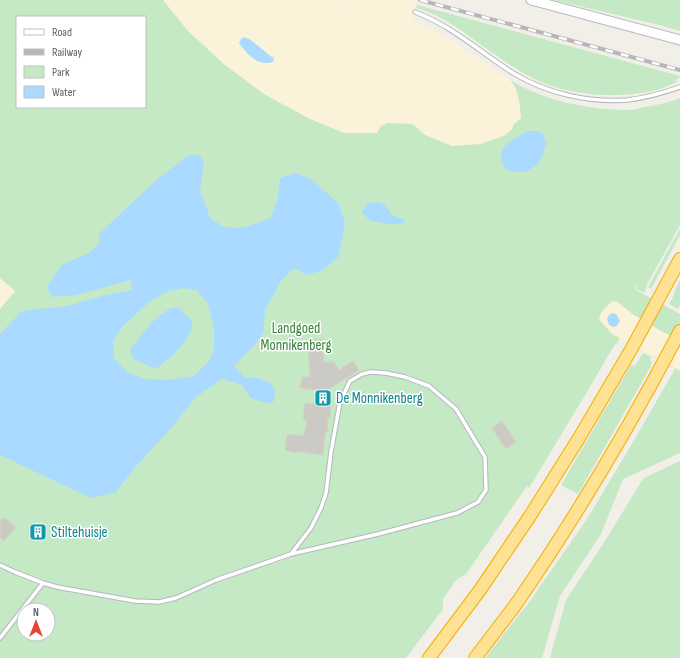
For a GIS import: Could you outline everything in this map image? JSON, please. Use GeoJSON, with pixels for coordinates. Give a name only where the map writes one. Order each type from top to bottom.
{"type":"FeatureCollection","features":[{"type":"Feature","properties":{"kind":"highway"},"geometry":{"type":"LineString","coordinates":[[429,658],[480,590],[530,516],[579,438],[632,348],[680,259]]}},
{"type":"Feature","properties":{"kind":"highway"},"geometry":{"type":"LineString","coordinates":[[475,658],[513,608],[564,532],[609,458],[663,364],[680,331]]}},
{"type":"Feature","properties":{"kind":"main road"},"geometry":{"type":"LineString","coordinates":[[531,0],[680,40]]}},
{"type":"Feature","properties":{"kind":"lane"},"geometry":{"type":"LineString","coordinates":[[414,12],[450,29],[514,73],[536,85],[560,93],[585,98],[627,100],[667,92],[680,87]]}},
{"type":"Feature","properties":{"kind":"lane"},"geometry":{"type":"LineString","coordinates":[[0,565],[43,583],[135,601],[159,602],[176,598],[216,580],[291,554],[378,534],[457,513],[478,502],[486,490],[485,457],[456,409],[429,386],[405,377],[371,372],[362,374],[350,381],[340,402],[331,452],[326,493],[321,508],[311,528],[291,554]]}},
{"type":"Feature","properties":{"kind":"lane"},"geometry":{"type":"LineString","coordinates":[[0,638],[43,583]]}},
{"type":"Feature","properties":{"kind":"green space","name":"Landgoed Monnikenberg"},"geometry":{"type":"Polygon","coordinates":[[[0,0],[269,0],[347,16],[352,0],[418,0],[417,5],[680,76],[676,80],[677,82],[660,89],[634,94],[606,95],[565,90],[543,83],[518,70],[453,25],[435,15],[416,8],[413,20],[516,89],[510,80],[537,94],[552,99],[583,106],[614,110],[633,110],[662,104],[680,98],[680,225],[646,286],[647,287],[644,293],[637,289],[636,284],[635,285],[636,290],[680,314],[680,453],[623,479],[601,534],[560,596],[542,658],[485,658],[530,601],[589,516],[675,369],[620,338],[529,488],[527,486],[466,574],[456,580],[443,599],[443,609],[406,658],[0,658],[0,0]]]}},
{"type":"Feature","properties":{"kind":"green space"},"geometry":{"type":"Polygon","coordinates":[[[554,0],[680,0],[680,31],[663,26],[554,0]]]}},
{"type":"Feature","properties":{"kind":"green space"},"geometry":{"type":"Polygon","coordinates":[[[680,229],[680,235],[651,289],[648,287],[680,229]]]}},
{"type":"Feature","properties":{"kind":"green space"},"geometry":{"type":"Polygon","coordinates":[[[680,280],[680,304],[678,309],[669,304],[680,280]]]}},
{"type":"Feature","properties":{"kind":"green space"},"geometry":{"type":"Polygon","coordinates":[[[643,353],[651,357],[651,366],[578,494],[561,485],[631,365],[635,366],[643,353]]]}},
{"type":"Feature","properties":{"kind":"green space"},"geometry":{"type":"Polygon","coordinates":[[[680,461],[680,658],[550,658],[566,600],[607,538],[641,482],[644,478],[680,461]]]}},
{"type":"Feature","properties":{"kind":"sand"},"geometry":{"type":"Polygon","coordinates":[[[163,0],[342,0],[351,2],[352,0],[418,0],[413,20],[436,31],[510,80],[514,85],[520,104],[521,118],[504,136],[480,144],[452,146],[425,135],[413,124],[387,123],[380,127],[377,133],[344,133],[310,119],[264,94],[225,65],[188,31],[163,0]],[[248,38],[240,43],[273,58],[248,38]]]}},
{"type":"Feature","properties":{"kind":"sand"},"geometry":{"type":"Polygon","coordinates":[[[0,278],[15,291],[0,309],[0,278]]]}},
{"type":"Feature","properties":{"kind":"sand"},"geometry":{"type":"Polygon","coordinates":[[[612,301],[618,302],[631,313],[661,331],[680,340],[680,371],[612,334],[599,319],[602,311],[612,301]]]}},
{"type":"Feature","properties":{"kind":"water"},"geometry":{"type":"Polygon","coordinates":[[[244,37],[252,41],[274,58],[273,62],[262,63],[249,55],[239,43],[244,37]]]}},
{"type":"Feature","properties":{"kind":"water"},"geometry":{"type":"Polygon","coordinates":[[[528,131],[536,131],[543,134],[546,144],[542,156],[538,164],[526,172],[512,172],[506,169],[503,164],[501,154],[504,147],[509,142],[528,131]]]}},
{"type":"Feature","properties":{"kind":"water"},"geometry":{"type":"Polygon","coordinates":[[[198,154],[204,161],[200,190],[210,218],[224,227],[243,228],[271,218],[278,197],[280,178],[294,173],[311,179],[339,204],[345,223],[338,257],[323,270],[307,275],[294,268],[281,281],[265,310],[263,333],[254,346],[234,366],[246,378],[258,378],[271,383],[275,392],[274,401],[270,404],[251,398],[242,385],[222,379],[196,397],[167,433],[137,465],[116,492],[91,498],[0,455],[0,334],[22,311],[67,306],[102,296],[132,290],[130,280],[75,295],[52,297],[47,286],[62,265],[89,253],[99,243],[99,234],[153,183],[186,157],[198,154]],[[184,288],[168,291],[149,302],[122,327],[113,342],[114,358],[127,372],[145,379],[169,380],[194,376],[209,361],[214,350],[214,327],[208,304],[197,290],[184,288]]]}},
{"type":"Feature","properties":{"kind":"water"},"geometry":{"type":"Polygon","coordinates":[[[376,202],[384,204],[392,215],[405,220],[402,224],[386,224],[369,220],[362,212],[367,204],[376,202]]]}},
{"type":"Feature","properties":{"kind":"water"},"geometry":{"type":"Polygon","coordinates":[[[172,308],[179,308],[192,321],[188,338],[169,359],[156,369],[133,359],[130,349],[159,316],[172,308]]]}},
{"type":"Feature","properties":{"kind":"water"},"geometry":{"type":"Polygon","coordinates":[[[612,313],[616,314],[620,321],[617,326],[613,327],[609,325],[607,319],[612,313]]]}},
{"type":"Feature","properties":{"kind":"building","name":"De Monnikenberg"},"geometry":{"type":"Polygon","coordinates":[[[323,339],[324,362],[334,362],[339,370],[353,361],[359,370],[318,396],[331,398],[330,418],[328,417],[327,427],[329,431],[326,432],[325,435],[323,455],[287,451],[285,450],[287,435],[304,436],[307,420],[303,420],[305,403],[315,403],[317,390],[300,388],[302,377],[310,377],[308,340],[323,339]]]}},
{"type":"Feature","properties":{"kind":"building"},"geometry":{"type":"Polygon","coordinates":[[[502,421],[516,442],[506,449],[492,428],[502,421]]]}},
{"type":"Feature","properties":{"kind":"building"},"geometry":{"type":"Polygon","coordinates":[[[4,517],[16,527],[4,541],[0,538],[0,522],[4,517]]]}},
{"type":"Feature","properties":{"kind":"building","name":"Stiltehuisje"},"geometry":{"type":"Polygon","coordinates":[[[38,526],[43,532],[38,537],[33,531],[38,526]]]}},
{"type":"Feature","properties":{"kind":"railway"},"geometry":{"type":"LineString","coordinates":[[420,0],[680,70]]}},
{"type":"Feature","properties":{"kind":"place","name":"De Monnikenberg"},"geometry":{"type":"Point","coordinates":[323,398]}},
{"type":"Feature","properties":{"kind":"place","name":"Stiltehuisje"},"geometry":{"type":"Point","coordinates":[38,532]}}]}
